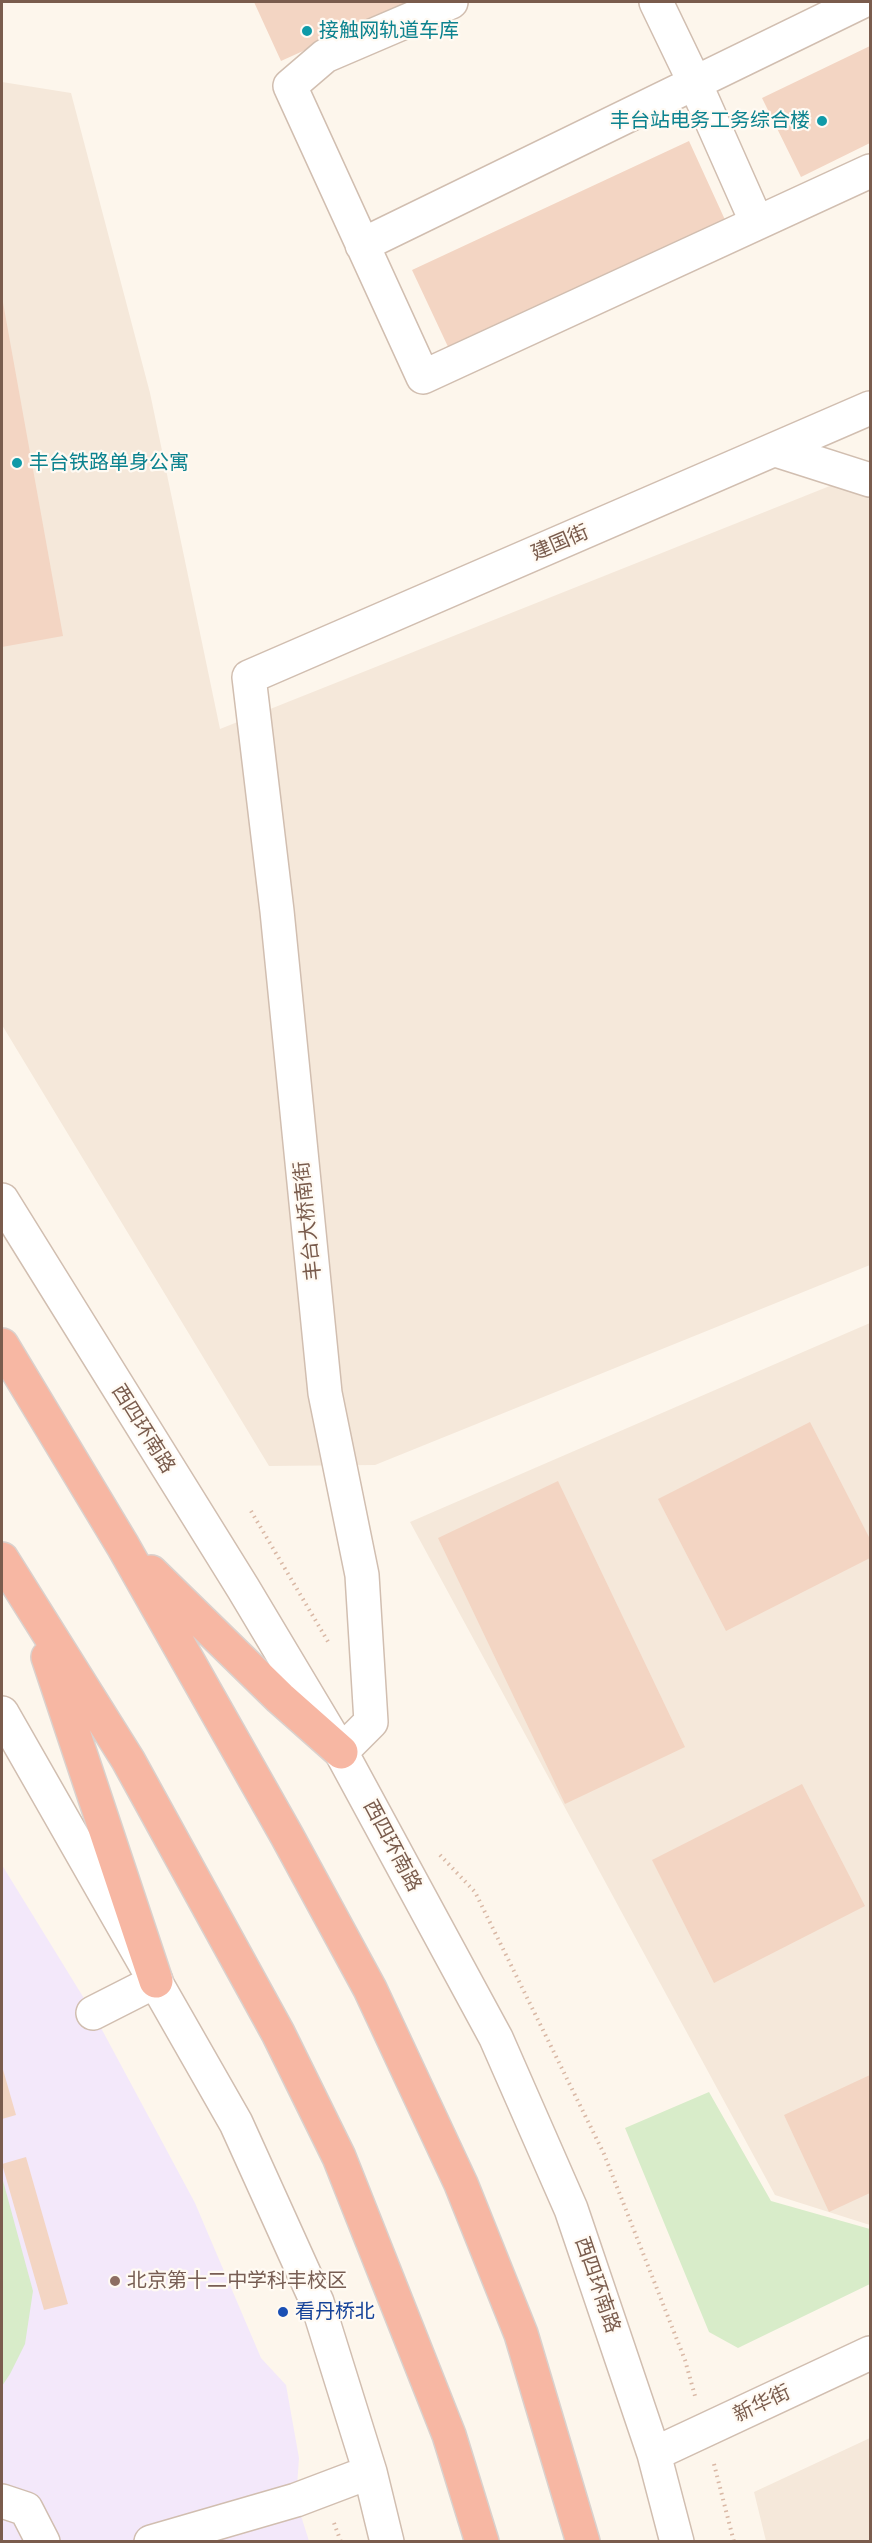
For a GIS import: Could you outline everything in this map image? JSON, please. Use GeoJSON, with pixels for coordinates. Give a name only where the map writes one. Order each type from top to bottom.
{"type":"FeatureCollection","features":[{"type":"Feature","properties":{"kind":"highway"},"geometry":{"type":"LineString","coordinates":[[2,1345],[123,1546],[287,1836],[370,1989],[460,2184],[521,2334],[583,2541]]}},
{"type":"Feature","properties":{"kind":"highway"},"geometry":{"type":"LineString","coordinates":[[123,1546],[280,1698],[341,1752]]}},
{"type":"Feature","properties":{"kind":"highway"},"geometry":{"type":"LineString","coordinates":[[2,1559],[128,1760],[278,2033],[339,2157],[449,2435],[482,2541]]}},
{"type":"Feature","properties":{"kind":"highway"},"geometry":{"type":"LineString","coordinates":[[31,1607],[156,1981]]}},
{"type":"Feature","properties":{"kind":"street"},"geometry":{"type":"LineString","coordinates":[[451,2],[325,56],[290,86],[423,378],[870,171]]}},
{"type":"Feature","properties":{"kind":"street"},"geometry":{"type":"LineString","coordinates":[[656,2],[757,223]]}},
{"type":"Feature","properties":{"kind":"street"},"geometry":{"type":"LineString","coordinates":[[362,245],[694,81],[861,2]]}},
{"type":"Feature","properties":{"kind":"street","name":"建国街"},"geometry":{"type":"LineString","coordinates":[[249,677],[870,408]]}},
{"type":"Feature","properties":{"kind":"street"},"geometry":{"type":"LineString","coordinates":[[776,450],[870,480]]}},
{"type":"Feature","properties":{"kind":"street","name":"丰台大桥南街"},"geometry":{"type":"LineString","coordinates":[[249,677],[277,911],[325,1393],[362,1575],[371,1722],[341,1752]]}},
{"type":"Feature","properties":{"kind":"street","name":"西四环南路"},"geometry":{"type":"LineString","coordinates":[[2,1200],[243,1588],[341,1752],[501,2049],[571,2209],[654,2454],[677,2541]]}},
{"type":"Feature","properties":{"kind":"street"},"geometry":{"type":"LineString","coordinates":[[3,1718],[236,2123],[317,2302],[370,2472],[387,2541]]}},
{"type":"Feature","properties":{"kind":"street"},"geometry":{"type":"LineString","coordinates":[[93,2013],[156,1981]]}},
{"type":"Feature","properties":{"kind":"street","name":"新华街"},"geometry":{"type":"LineString","coordinates":[[654,2454],[870,2352]]}},
{"type":"Feature","properties":{"kind":"street"},"geometry":{"type":"LineString","coordinates":[[151,2541],[296,2500],[370,2472]]}},
{"type":"Feature","properties":{"kind":"street"},"geometry":{"type":"LineString","coordinates":[[2,2501],[26,2509],[43,2541]]}},
{"type":"Feature","properties":{"kind":"path"},"geometry":{"type":"LineString","coordinates":[[251,1511],[330,1645]]}},
{"type":"Feature","properties":{"kind":"path"},"geometry":{"type":"LineString","coordinates":[[336,2485],[333,2519],[341,2541]]}},
{"type":"Feature","properties":{"kind":"shaded area"},"geometry":{"type":"Polygon","coordinates":[[[2,82],[71,93],[150,393],[220,729],[870,470],[870,1265],[375,1465],[269,1466],[2,1025],[2,82]]]}},
{"type":"Feature","properties":{"kind":"shaded area"},"geometry":{"type":"Polygon","coordinates":[[[870,1323],[870,2225],[775,2195],[410,1522],[870,1323]]]}},
{"type":"Feature","properties":{"kind":"shaded area","name":"北京第十二中学科丰校区"},"geometry":{"type":"Polygon","coordinates":[[[2,1865],[93,2013],[195,2203],[261,2358],[286,2385],[299,2458],[296,2500],[309,2541],[2,2541],[2,1865]]]}},
{"type":"Feature","properties":{"kind":"shaded area"},"geometry":{"type":"Polygon","coordinates":[[[870,2438],[870,2541],[766,2541],[754,2492],[870,2438]]]}},
{"type":"Feature","properties":{"kind":"green space"},"geometry":{"type":"Polygon","coordinates":[[[709,2092],[771,2201],[870,2229],[870,2284],[738,2348],[709,2332],[625,2128],[709,2092]]]}},
{"type":"Feature","properties":{"kind":"green space"},"geometry":{"type":"Polygon","coordinates":[[[2,2177],[33,2291],[25,2344],[2,2386],[2,2177]]]}},
{"type":"Feature","properties":{"kind":"building","name":"接触网轨道车库"},"geometry":{"type":"Polygon","coordinates":[[[254,2],[411,2],[281,61],[254,2]]]}},
{"type":"Feature","properties":{"kind":"building","name":"丰台站电务工务综合楼"},"geometry":{"type":"Polygon","coordinates":[[[870,46],[870,143],[801,177],[762,98],[870,46]]]}},
{"type":"Feature","properties":{"kind":"building"},"geometry":{"type":"Polygon","coordinates":[[[689,141],[726,222],[450,351],[412,270],[689,141]]]}},
{"type":"Feature","properties":{"kind":"building","name":"丰台铁路单身公寓"},"geometry":{"type":"Polygon","coordinates":[[[2,297],[63,636],[2,647],[2,297]]]}},
{"type":"Feature","properties":{"kind":"building"},"geometry":{"type":"Polygon","coordinates":[[[810,1422],[870,1539],[870,1558],[726,1631],[658,1499],[810,1422]]]}},
{"type":"Feature","properties":{"kind":"building"},"geometry":{"type":"Polygon","coordinates":[[[558,1481],[685,1747],[565,1804],[438,1538],[558,1481]]]}},
{"type":"Feature","properties":{"kind":"building"},"geometry":{"type":"Polygon","coordinates":[[[802,1784],[865,1906],[714,1983],[652,1860],[802,1784]]]}},
{"type":"Feature","properties":{"kind":"building"},"geometry":{"type":"Polygon","coordinates":[[[2,2066],[16,2115],[2,2119],[2,2066]]]}},
{"type":"Feature","properties":{"kind":"building"},"geometry":{"type":"Polygon","coordinates":[[[870,2075],[870,2193],[829,2212],[784,2115],[870,2075]]]}},
{"type":"Feature","properties":{"kind":"building"},"geometry":{"type":"Polygon","coordinates":[[[26,2157],[68,2304],[44,2310],[2,2164],[26,2157]]]}},
{"type":"Feature","properties":{"kind":"place","name":"接触网轨道车库"},"geometry":{"type":"Point","coordinates":[307,31]}},
{"type":"Feature","properties":{"kind":"place","name":"丰台站电务工务综合楼"},"geometry":{"type":"Point","coordinates":[822,121]}},
{"type":"Feature","properties":{"kind":"place","name":"丰台铁路单身公寓"},"geometry":{"type":"Point","coordinates":[17,463]}},
{"type":"Feature","properties":{"kind":"place","name":"北京第十二中学科丰校区"},"geometry":{"type":"Point","coordinates":[115,2281]}},
{"type":"Feature","properties":{"kind":"place","name":"看丹桥北"},"geometry":{"type":"Point","coordinates":[283,2312]}}]}
